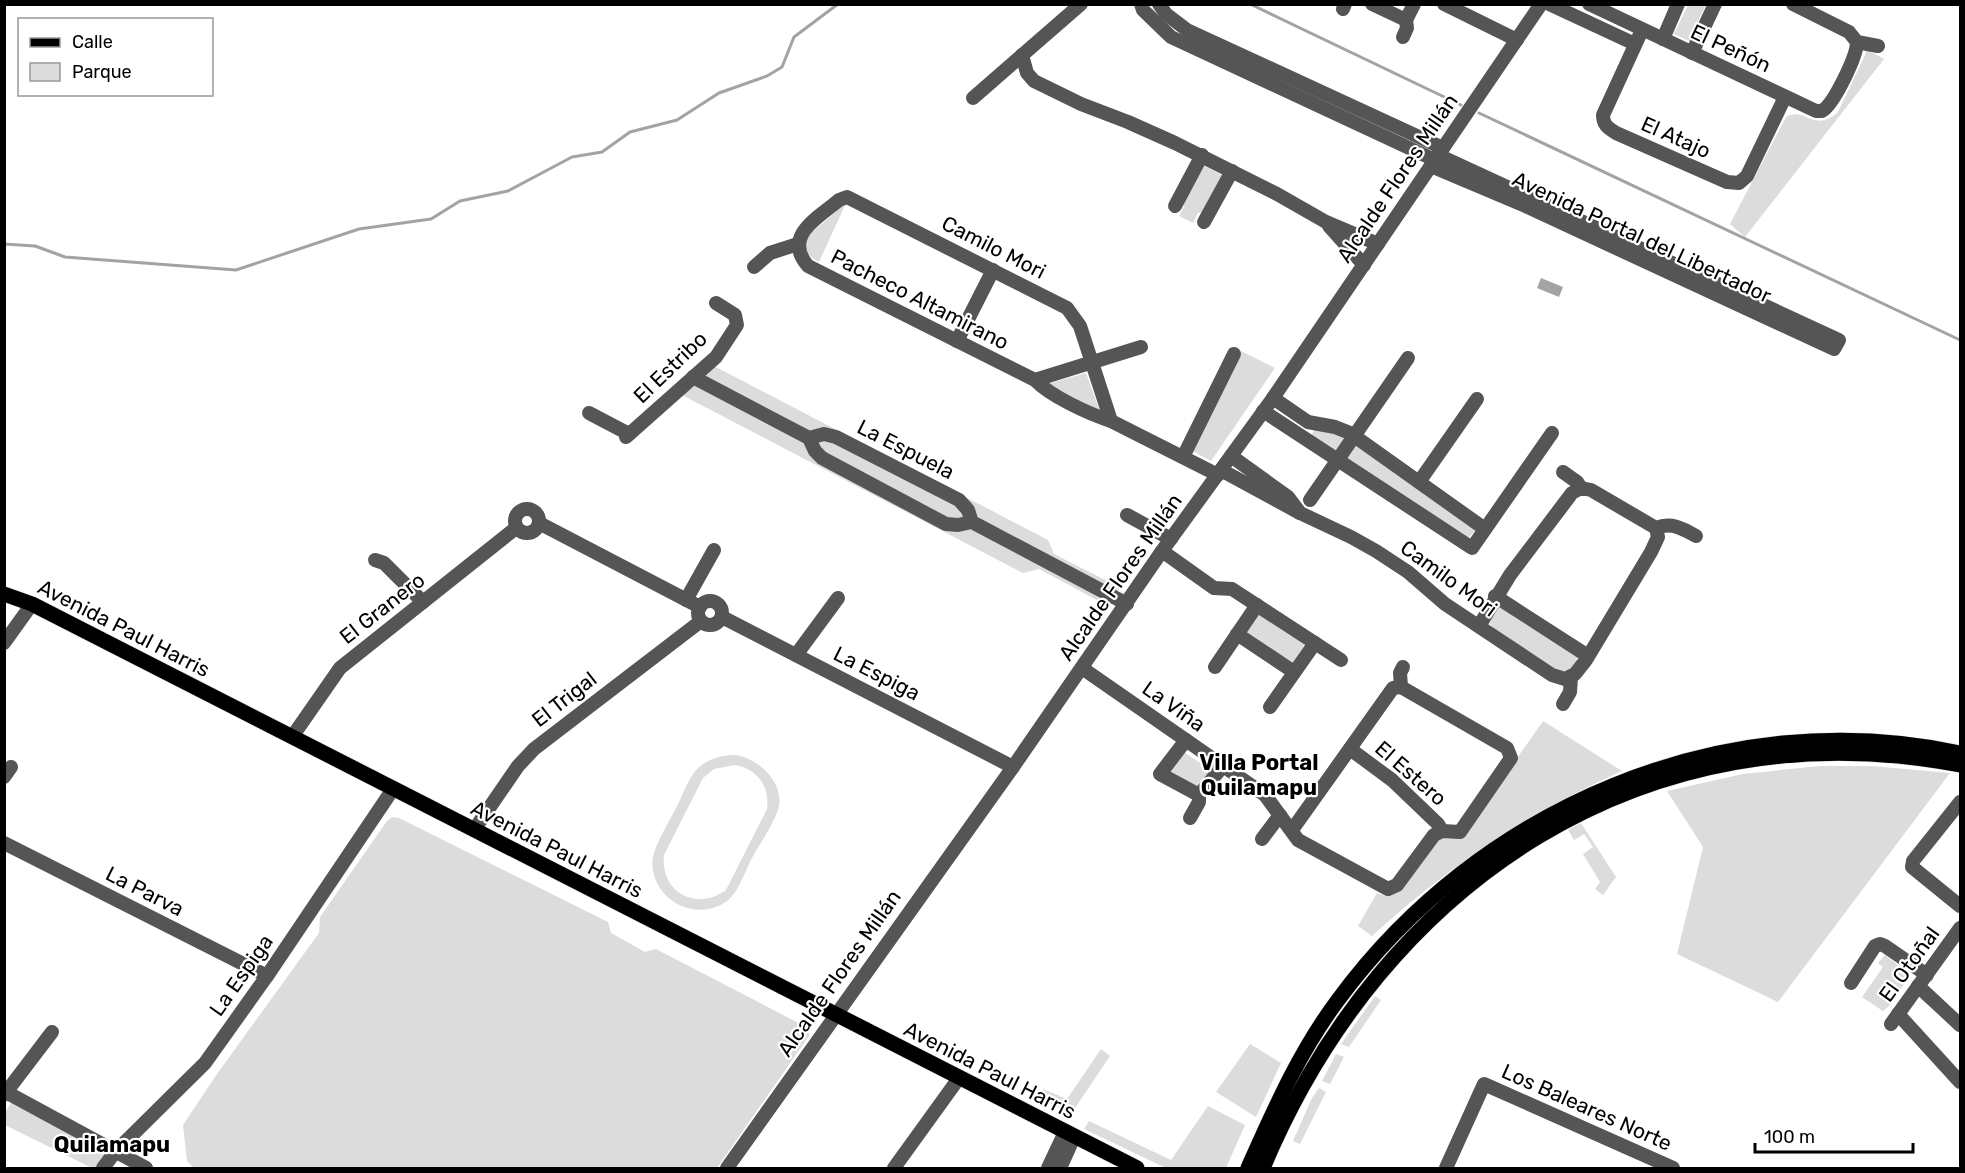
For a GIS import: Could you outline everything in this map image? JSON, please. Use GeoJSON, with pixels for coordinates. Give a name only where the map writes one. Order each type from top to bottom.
{"type":"FeatureCollection","features":[{"type":"Feature","properties":{"kind":"main road","name":"Avenida Paul Harris"},"geometry":{"type":"LineString","coordinates":[[4,594],[32,604],[1137,1168]]}},
{"type":"Feature","properties":{"kind":"main road"},"geometry":{"type":"LineString","coordinates":[[1248,1168],[1277,1103],[1304,1051],[1354,978],[1393,934],[1434,895],[1476,861],[1522,831],[1592,794],[1630,779],[1709,754],[1731,750],[1783,742],[1833,739],[1908,744],[1960,753]]}},
{"type":"Feature","properties":{"kind":"main road"},"geometry":{"type":"LineString","coordinates":[[1263,1168],[1294,1101],[1328,1045],[1364,994],[1398,954],[1450,903],[1499,864],[1545,833],[1598,804],[1657,781],[1732,762],[1770,756],[1854,753],[1909,757],[1960,765]]}},
{"type":"Feature","properties":{"kind":"main road","name":"Avenida Paul Harris"},"geometry":{"type":"LineString","coordinates":[[1089,1145],[1117,1168]]}},
{"type":"Feature","properties":{"kind":"street"},"geometry":{"type":"LineString","coordinates":[[973,98],[1081,4]]}},
{"type":"Feature","properties":{"kind":"street","name":"Avenida Portal del Libertador"},"geometry":{"type":"LineString","coordinates":[[1141,4],[1143,10],[1171,37],[1437,157],[1837,344]]}},
{"type":"Feature","properties":{"kind":"street","name":"Avenida Portal del Libertador"},"geometry":{"type":"LineString","coordinates":[[1159,4],[1166,14],[1187,30],[1437,157]]}},
{"type":"Feature","properties":{"kind":"street"},"geometry":{"type":"LineString","coordinates":[[1372,4],[1406,21]]}},
{"type":"Feature","properties":{"kind":"street"},"geometry":{"type":"LineString","coordinates":[[1403,37],[1407,28],[1406,21],[1414,4]]}},
{"type":"Feature","properties":{"kind":"street"},"geometry":{"type":"LineString","coordinates":[[1444,4],[1517,40]]}},
{"type":"Feature","properties":{"kind":"street","name":"Alcalde Flores Millán"},"geometry":{"type":"LineString","coordinates":[[727,1168],[1013,767],[1162,551],[1273,398],[1541,4]]}},
{"type":"Feature","properties":{"kind":"street"},"geometry":{"type":"LineString","coordinates":[[1549,4],[1635,44]]}},
{"type":"Feature","properties":{"kind":"street","name":"El Peñón"},"geometry":{"type":"LineString","coordinates":[[1589,4],[1811,109],[1822,111],[1830,105],[1854,55],[1857,42]]}},
{"type":"Feature","properties":{"kind":"street"},"geometry":{"type":"LineString","coordinates":[[1663,39],[1678,4]]}},
{"type":"Feature","properties":{"kind":"street"},"geometry":{"type":"LineString","coordinates":[[1692,53],[1715,4]]}},
{"type":"Feature","properties":{"kind":"street"},"geometry":{"type":"LineString","coordinates":[[1792,4],[1850,32],[1857,42],[1878,46]]}},
{"type":"Feature","properties":{"kind":"street","name":"El Atajo"},"geometry":{"type":"LineString","coordinates":[[1642,30],[1605,107],[1603,122],[1616,133],[1727,182],[1739,183],[1747,176],[1785,97]]}},
{"type":"Feature","properties":{"kind":"street"},"geometry":{"type":"LineString","coordinates":[[1022,56],[1027,73],[1034,81],[1081,104],[1202,155],[1326,222],[1378,243]]}},
{"type":"Feature","properties":{"kind":"street"},"geometry":{"type":"LineString","coordinates":[[1175,206],[1202,155]]}},
{"type":"Feature","properties":{"kind":"street"},"geometry":{"type":"LineString","coordinates":[[1204,222],[1232,171]]}},
{"type":"Feature","properties":{"kind":"street","name":"Camilo Mori"},"geometry":{"type":"LineString","coordinates":[[798,243],[802,232],[839,200],[847,197],[1067,308],[1080,327],[1111,421]]}},
{"type":"Feature","properties":{"kind":"street"},"geometry":{"type":"LineString","coordinates":[[1326,222],[1364,265]]}},
{"type":"Feature","properties":{"kind":"street"},"geometry":{"type":"LineString","coordinates":[[754,267],[770,253],[798,243]]}},
{"type":"Feature","properties":{"kind":"street","name":"Pacheco Altamirano"},"geometry":{"type":"LineString","coordinates":[[798,243],[800,256],[808,266],[1035,380]]}},
{"type":"Feature","properties":{"kind":"street"},"geometry":{"type":"LineString","coordinates":[[957,341],[993,270]]}},
{"type":"Feature","properties":{"kind":"street","name":"El Estribo"},"geometry":{"type":"LineString","coordinates":[[589,413],[627,435],[716,357],[737,325],[735,315],[716,303]]}},
{"type":"Feature","properties":{"kind":"street"},"geometry":{"type":"LineString","coordinates":[[1035,380],[1141,347]]}},
{"type":"Feature","properties":{"kind":"street"},"geometry":{"type":"LineString","coordinates":[[1183,458],[1234,354]]}},
{"type":"Feature","properties":{"kind":"street"},"geometry":{"type":"LineString","coordinates":[[1310,500],[1408,358]]}},
{"type":"Feature","properties":{"kind":"street","name":"La Espuela"},"geometry":{"type":"LineString","coordinates":[[693,377],[809,438],[815,451],[822,458],[946,524],[958,525],[972,522],[1127,604]]}},
{"type":"Feature","properties":{"kind":"street","name":"Camilo Mori"},"geometry":{"type":"LineString","coordinates":[[1035,380],[1044,389],[1100,417],[1351,537],[1408,572],[1445,604],[1552,675],[1565,680],[1571,677]]}},
{"type":"Feature","properties":{"kind":"street"},"geometry":{"type":"LineString","coordinates":[[1273,398],[1308,422],[1335,427],[1354,436],[1485,529]]}},
{"type":"Feature","properties":{"kind":"street"},"geometry":{"type":"LineString","coordinates":[[1419,482],[1477,399]]}},
{"type":"Feature","properties":{"kind":"street"},"geometry":{"type":"LineString","coordinates":[[1263,411],[1472,548],[1552,434]]}},
{"type":"Feature","properties":{"kind":"street","name":"La Espuela"},"geometry":{"type":"LineString","coordinates":[[809,438],[824,434],[836,437],[959,500],[968,510],[972,522]]}},
{"type":"Feature","properties":{"kind":"street","name":"Camilo Mori"},"geometry":{"type":"LineString","coordinates":[[1231,456],[1288,498],[1300,513]]}},
{"type":"Feature","properties":{"kind":"street"},"geometry":{"type":"LineString","coordinates":[[1563,472],[1577,482],[1581,488]]}},
{"type":"Feature","properties":{"kind":"street"},"geometry":{"type":"LineString","coordinates":[[1479,626],[1495,596],[1572,493],[1581,488],[1591,490],[1656,528],[1670,525],[1696,536]]}},
{"type":"Feature","properties":{"kind":"street","name":"La Espiga"},"geometry":{"type":"LineString","coordinates":[[516,528],[515,516],[520,510],[535,512],[539,523],[686,600],[700,614],[706,602],[713,602],[720,606],[722,617],[1013,767]]}},
{"type":"Feature","properties":{"kind":"street"},"geometry":{"type":"LineString","coordinates":[[1127,515],[1171,539]]}},
{"type":"Feature","properties":{"kind":"street"},"geometry":{"type":"LineString","coordinates":[[516,528],[527,533],[535,530],[539,523]]}},
{"type":"Feature","properties":{"kind":"street","name":"El Granero"},"geometry":{"type":"LineString","coordinates":[[292,737],[340,668],[516,528]]}},
{"type":"Feature","properties":{"kind":"street"},"geometry":{"type":"LineString","coordinates":[[1563,704],[1572,686],[1571,677],[1588,656],[1651,552],[1658,537],[1656,528]]}},
{"type":"Feature","properties":{"kind":"street"},"geometry":{"type":"LineString","coordinates":[[686,600],[714,550]]}},
{"type":"Feature","properties":{"kind":"street"},"geometry":{"type":"LineString","coordinates":[[1162,551],[1214,588],[1232,589],[1341,660]]}},
{"type":"Feature","properties":{"kind":"street"},"geometry":{"type":"LineString","coordinates":[[375,560],[384,563],[423,602]]}},
{"type":"Feature","properties":{"kind":"street"},"geometry":{"type":"LineString","coordinates":[[1495,596],[1588,656]]}},
{"type":"Feature","properties":{"kind":"street"},"geometry":{"type":"LineString","coordinates":[[796,655],[838,598]]}},
{"type":"Feature","properties":{"kind":"street"},"geometry":{"type":"LineString","coordinates":[[4,643],[32,604]]}},
{"type":"Feature","properties":{"kind":"street"},"geometry":{"type":"LineString","coordinates":[[1215,668],[1257,605]]}},
{"type":"Feature","properties":{"kind":"street"},"geometry":{"type":"LineString","coordinates":[[700,614],[711,625],[717,623],[722,617]]}},
{"type":"Feature","properties":{"kind":"street","name":"El Trigal"},"geometry":{"type":"LineString","coordinates":[[474,830],[518,766],[534,749],[700,614]]}},
{"type":"Feature","properties":{"kind":"street"},"geometry":{"type":"LineString","coordinates":[[1237,634],[1294,672]]}},
{"type":"Feature","properties":{"kind":"street"},"geometry":{"type":"LineString","coordinates":[[1270,707],[1315,643]]}},
{"type":"Feature","properties":{"kind":"street"},"geometry":{"type":"LineString","coordinates":[[1401,687],[1400,673],[1403,667]]}},
{"type":"Feature","properties":{"kind":"street","name":"La Viña"},"geometry":{"type":"LineString","coordinates":[[1082,668],[1265,795],[1298,840],[1306,846],[1388,889],[1397,885],[1434,835],[1442,831]]}},
{"type":"Feature","properties":{"kind":"street"},"geometry":{"type":"LineString","coordinates":[[1292,830],[1393,688],[1401,687],[1507,748],[1511,758],[1460,832],[1442,831]]}},
{"type":"Feature","properties":{"kind":"street"},"geometry":{"type":"LineString","coordinates":[[1186,740],[1160,774],[1199,795]]}},
{"type":"Feature","properties":{"kind":"street","name":"El Estero"},"geometry":{"type":"LineString","coordinates":[[1350,749],[1392,780],[1438,824],[1442,831]]}},
{"type":"Feature","properties":{"kind":"street"},"geometry":{"type":"LineString","coordinates":[[1190,818],[1199,802],[1199,795],[1223,766]]}},
{"type":"Feature","properties":{"kind":"street","name":"La Espiga"},"geometry":{"type":"LineString","coordinates":[[103,1168],[115,1152],[205,1063],[267,976],[393,789]]}},
{"type":"Feature","properties":{"kind":"street"},"geometry":{"type":"LineString","coordinates":[[1960,802],[1913,861],[1912,867],[1960,906]]}},
{"type":"Feature","properties":{"kind":"street"},"geometry":{"type":"LineString","coordinates":[[1262,839],[1280,815]]}},
{"type":"Feature","properties":{"kind":"street","name":"La Parva"},"geometry":{"type":"LineString","coordinates":[[4,843],[267,976]]}},
{"type":"Feature","properties":{"kind":"street","name":"El Otoñal"},"geometry":{"type":"LineString","coordinates":[[1960,928],[1894,1019],[1960,1082]]}},
{"type":"Feature","properties":{"kind":"street"},"geometry":{"type":"LineString","coordinates":[[1851,983],[1875,946],[1880,944],[1927,975]]}},
{"type":"Feature","properties":{"kind":"street"},"geometry":{"type":"LineString","coordinates":[[1918,986],[1960,1025]]}},
{"type":"Feature","properties":{"kind":"street"},"geometry":{"type":"LineString","coordinates":[[52,1032],[5,1093],[146,1168]]}},
{"type":"Feature","properties":{"kind":"street"},"geometry":{"type":"LineString","coordinates":[[894,1168],[963,1080]]}},
{"type":"Feature","properties":{"kind":"street"},"geometry":{"type":"LineString","coordinates":[[905,1168],[963,1080]]}},
{"type":"Feature","properties":{"kind":"street","name":"Los Baleares Norte"},"geometry":{"type":"LineString","coordinates":[[1446,1168],[1484,1084],[1673,1168]]}},
{"type":"Feature","properties":{"kind":"street"},"geometry":{"type":"LineString","coordinates":[[1048,1168],[1069,1135]]}},
{"type":"Feature","properties":{"kind":"street"},"geometry":{"type":"LineString","coordinates":[[1060,1168],[1069,1135]]}},
{"type":"Feature","properties":{"kind":"green space"},"geometry":{"type":"Polygon","coordinates":[[[1688,5],[1706,5],[1695,27],[1698,29],[1691,42],[1674,34],[1688,5]]]}},
{"type":"Feature","properties":{"kind":"green space"},"geometry":{"type":"Polygon","coordinates":[[[1866,49],[1884,59],[1745,237],[1730,224],[1786,117],[1799,115],[1822,121],[1838,112],[1866,49]]]}},
{"type":"Feature","properties":{"kind":"green space"},"geometry":{"type":"Polygon","coordinates":[[[1201,164],[1224,176],[1205,212],[1198,213],[1193,223],[1179,216],[1184,206],[1182,199],[1201,164]]]}},
{"type":"Feature","properties":{"kind":"green space"},"geometry":{"type":"Polygon","coordinates":[[[846,203],[819,262],[807,251],[808,236],[846,203]]]}},
{"type":"Feature","properties":{"kind":"green space"},"geometry":{"type":"Polygon","coordinates":[[[1241,351],[1275,368],[1211,461],[1190,450],[1241,351]]]}},
{"type":"Feature","properties":{"kind":"green space"},"geometry":{"type":"Polygon","coordinates":[[[712,365],[1048,540],[1054,554],[1121,588],[1117,592],[980,519],[970,503],[810,432],[705,377],[712,365]]]}},
{"type":"Feature","properties":{"kind":"green space"},"geometry":{"type":"Polygon","coordinates":[[[1086,373],[1101,414],[1044,385],[1086,373]]]}},
{"type":"Feature","properties":{"kind":"green space"},"geometry":{"type":"Polygon","coordinates":[[[693,382],[805,440],[952,530],[977,530],[1112,601],[1108,606],[1039,569],[1023,573],[680,394],[693,382]]]}},
{"type":"Feature","properties":{"kind":"green space"},"geometry":{"type":"Polygon","coordinates":[[[1315,429],[1339,432],[1476,529],[1468,539],[1310,437],[1315,429]]]}},
{"type":"Feature","properties":{"kind":"green space"},"geometry":{"type":"Polygon","coordinates":[[[828,438],[961,508],[965,513],[961,520],[954,520],[820,450],[819,445],[822,439],[828,438]]]}},
{"type":"Feature","properties":{"kind":"green space"},"geometry":{"type":"Polygon","coordinates":[[[1498,605],[1577,655],[1577,664],[1570,672],[1559,672],[1496,631],[1490,624],[1493,609],[1498,605]]]}},
{"type":"Feature","properties":{"kind":"green space"},"geometry":{"type":"Polygon","coordinates":[[[1259,613],[1305,644],[1290,666],[1244,635],[1259,613]]]}},
{"type":"Feature","properties":{"kind":"green space"},"geometry":{"type":"Polygon","coordinates":[[[1543,721],[1622,771],[1554,805],[1490,843],[1430,887],[1372,936],[1358,926],[1377,893],[1385,896],[1398,893],[1436,840],[1445,837],[1462,837],[1543,721]]]}},
{"type":"Feature","properties":{"kind":"green space"},"geometry":{"type":"Polygon","coordinates":[[[1182,751],[1213,771],[1198,791],[1166,772],[1182,751]]]}},
{"type":"Feature","properties":{"kind":"green space"},"geometry":{"type":"Polygon","coordinates":[[[736,755],[753,761],[769,774],[778,791],[778,810],[731,897],[723,904],[713,908],[698,910],[688,908],[673,901],[661,889],[652,866],[653,857],[663,832],[694,772],[711,759],[736,755]],[[735,765],[714,769],[703,778],[664,855],[664,868],[668,879],[682,895],[703,899],[726,890],[767,809],[764,786],[756,775],[735,765]]]}},
{"type":"Feature","properties":{"kind":"green space"},"geometry":{"type":"Polygon","coordinates":[[[1820,766],[1872,766],[1950,773],[1778,1002],[1677,954],[1703,847],[1667,791],[1743,774],[1820,766]]]}},
{"type":"Feature","properties":{"kind":"green space"},"geometry":{"type":"Polygon","coordinates":[[[392,817],[399,818],[608,922],[611,933],[645,952],[656,949],[810,1029],[809,1036],[717,1168],[194,1168],[187,1161],[183,1125],[319,933],[320,917],[392,817]]]}},
{"type":"Feature","properties":{"kind":"green space"},"geometry":{"type":"Polygon","coordinates":[[[1581,823],[1616,877],[1603,895],[1595,889],[1600,882],[1583,854],[1593,847],[1584,834],[1574,840],[1568,830],[1581,823]]]}},
{"type":"Feature","properties":{"kind":"green space"},"geometry":{"type":"Polygon","coordinates":[[[1885,955],[1910,975],[1890,1005],[1883,1011],[1862,997],[1883,967],[1878,963],[1885,955]]]}},
{"type":"Feature","properties":{"kind":"green space"},"geometry":{"type":"Polygon","coordinates":[[[1375,996],[1381,1000],[1349,1047],[1341,1044],[1375,996]]]}},
{"type":"Feature","properties":{"kind":"green space"},"geometry":{"type":"Polygon","coordinates":[[[1250,1044],[1281,1063],[1256,1117],[1216,1092],[1250,1044]]]}},
{"type":"Feature","properties":{"kind":"green space"},"geometry":{"type":"Polygon","coordinates":[[[1101,1049],[1110,1056],[1071,1114],[1042,1099],[1043,1089],[1067,1099],[1101,1049]]]}},
{"type":"Feature","properties":{"kind":"green space"},"geometry":{"type":"Polygon","coordinates":[[[1336,1054],[1344,1057],[1330,1084],[1322,1081],[1336,1054]]]}},
{"type":"Feature","properties":{"kind":"green space"},"geometry":{"type":"Polygon","coordinates":[[[1319,1088],[1326,1092],[1300,1144],[1293,1141],[1312,1098],[1319,1088]]]}},
{"type":"Feature","properties":{"kind":"green space"},"geometry":{"type":"Polygon","coordinates":[[[11,1103],[108,1153],[95,1168],[92,1168],[5,1125],[4,1114],[11,1103]]]}},
{"type":"Feature","properties":{"kind":"green space"},"geometry":{"type":"Polygon","coordinates":[[[1208,1106],[1245,1125],[1226,1168],[1166,1168],[1084,1129],[1089,1121],[1171,1160],[1208,1106]]]}},
{"type":"Feature","properties":{"kind":"shaded area"},"geometry":{"type":"Polygon","coordinates":[[[1541,278],[1563,287],[1559,297],[1537,288],[1541,278]]]}},
{"type":"Feature","properties":{"kind":"waterway"},"geometry":{"type":"LineString","coordinates":[[4,244],[35,246],[65,257],[236,270],[359,229],[431,219],[460,201],[508,191],[572,157],[602,152],[630,132],[677,120],[719,93],[767,76],[782,67],[794,37],[838,4]]}},
{"type":"Feature","properties":{"kind":"waterway"},"geometry":{"type":"LineString","coordinates":[[1250,4],[1461,105]]}},
{"type":"Feature","properties":{"kind":"waterway"},"geometry":{"type":"LineString","coordinates":[[1479,113],[1960,340]]}},
{"type":"Feature","properties":{"kind":"district","name":"Villa Portal Quilamapu"},"geometry":{"type":"Point","coordinates":[1259,774]}},
{"type":"Feature","properties":{"kind":"district","name":"Quilamapu"},"geometry":{"type":"Point","coordinates":[112,1144]}}]}
